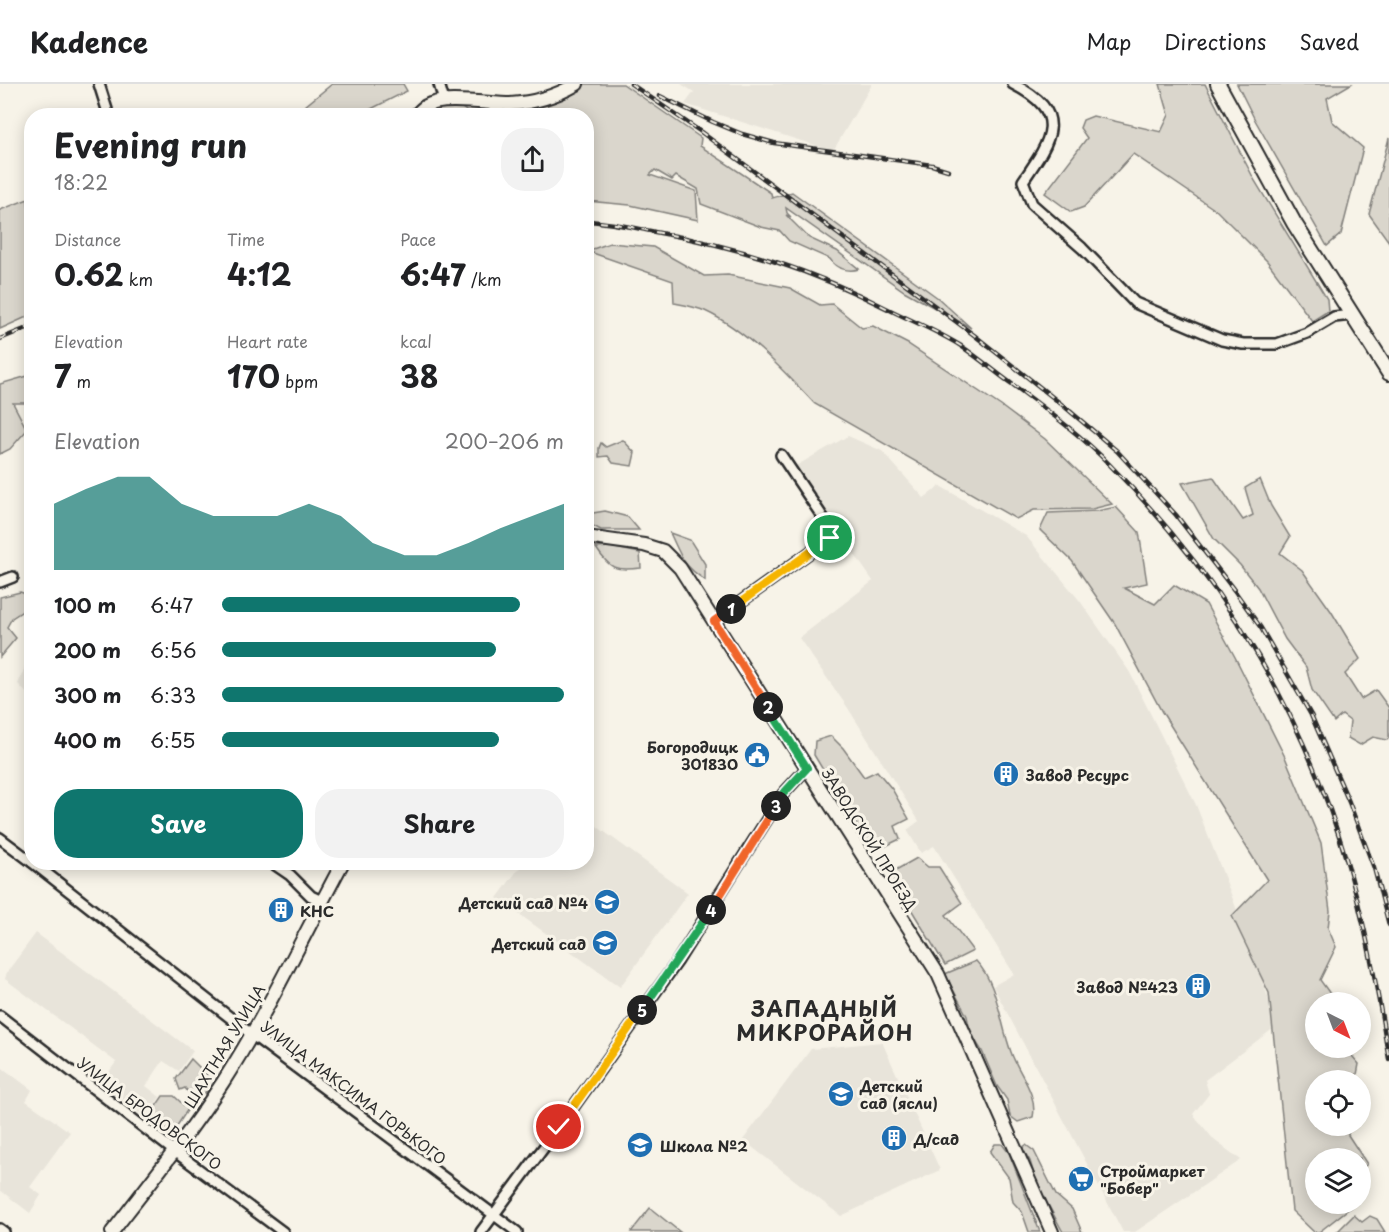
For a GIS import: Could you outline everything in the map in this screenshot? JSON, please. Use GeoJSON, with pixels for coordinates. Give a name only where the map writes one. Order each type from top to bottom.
{"type":"FeatureCollection","features":[{"type":"Feature","properties":{"kind":"main road"},"geometry":{"type":"LineString","coordinates":[[1218,84],[1294,223],[1389,373]]}},
{"type":"Feature","properties":{"kind":"street"},"geometry":{"type":"LineString","coordinates":[[99,84],[106,108]]}},
{"type":"Feature","properties":{"kind":"street"},"geometry":{"type":"LineString","coordinates":[[440,84],[444,101]]}},
{"type":"Feature","properties":{"kind":"street"},"geometry":{"type":"LineString","coordinates":[[424,108],[444,101],[509,104],[534,102],[577,84]]}},
{"type":"Feature","properties":{"kind":"street"},"geometry":{"type":"LineString","coordinates":[[1013,84],[1040,102],[1051,122],[1048,143],[1023,181],[1032,204],[1082,248],[1135,303],[1222,340],[1243,344],[1277,344],[1307,333],[1334,317],[1352,315]]}},
{"type":"Feature","properties":{"kind":"street"},"geometry":{"type":"LineString","coordinates":[[714,621],[830,538],[828,525],[781,455]]}},
{"type":"Feature","properties":{"kind":"street","name":"ЗАВОДСКОЙ ПРОЕЗД"},"geometry":{"type":"LineString","coordinates":[[594,538],[644,545],[663,551],[680,568],[938,974],[1052,1232]]}},
{"type":"Feature","properties":{"kind":"street"},"geometry":{"type":"LineString","coordinates":[[0,582],[13,577]]}},
{"type":"Feature","properties":{"kind":"street"},"geometry":{"type":"LineString","coordinates":[[481,1232],[677,962],[783,794],[807,768]]}},
{"type":"Feature","properties":{"kind":"street","name":"УЛИЦА МАКСИМА ГОРЬКОГО"},"geometry":{"type":"LineString","coordinates":[[0,838],[24,856]]}},
{"type":"Feature","properties":{"kind":"street","name":"УЛИЦА МАКСИМА ГОРЬКОГО"},"geometry":{"type":"LineString","coordinates":[[42,870],[251,1034],[517,1232]]}},
{"type":"Feature","properties":{"kind":"street"},"geometry":{"type":"LineString","coordinates":[[283,870],[311,896],[322,901]]}},
{"type":"Feature","properties":{"kind":"street","name":"ШАХТНАЯ УЛИЦА"},"geometry":{"type":"LineString","coordinates":[[115,1231],[202,1113],[251,1034],[339,870]]}},
{"type":"Feature","properties":{"kind":"street","name":"УЛИЦА БРОДОВСКОГО"},"geometry":{"type":"LineString","coordinates":[[0,1016],[283,1232]]}},
{"type":"Feature","properties":{"kind":"street"},"geometry":{"type":"LineString","coordinates":[[0,1229],[4,1232]]}},
{"type":"Feature","properties":{"kind":"shaded area"},"geometry":{"type":"Polygon","coordinates":[[[332,84],[403,84],[407,91],[373,108],[303,108],[332,84]]]}},
{"type":"Feature","properties":{"kind":"shaded area"},"geometry":{"type":"Polygon","coordinates":[[[584,84],[623,84],[701,138],[700,146],[771,193],[772,198],[792,192],[938,298],[971,328],[904,291],[786,208],[791,217],[786,215],[809,238],[837,251],[859,269],[847,270],[839,267],[830,259],[789,241],[780,231],[761,227],[701,204],[698,189],[676,176],[672,180],[655,170],[650,175],[696,191],[698,220],[630,205],[594,202],[594,108],[524,108],[558,100],[584,84]]]}},
{"type":"Feature","properties":{"kind":"shaded area"},"geometry":{"type":"Polygon","coordinates":[[[681,84],[871,84],[871,86],[833,151],[685,104],[694,92],[681,84]]]}},
{"type":"Feature","properties":{"kind":"shaded area"},"geometry":{"type":"Polygon","coordinates":[[[1160,84],[1205,84],[1255,181],[1327,299],[1328,311],[1312,321],[1267,261],[1217,211],[1133,154],[1084,207],[1071,212],[1045,193],[1087,138],[1080,128],[1083,120],[1093,116],[1161,132],[1169,115],[1160,84]]]}},
{"type":"Feature","properties":{"kind":"shaded area"},"geometry":{"type":"Polygon","coordinates":[[[1237,84],[1351,84],[1327,98],[1332,121],[1363,148],[1341,234],[1327,246],[1255,120],[1237,84]]]}},
{"type":"Feature","properties":{"kind":"shaded area"},"geometry":{"type":"Polygon","coordinates":[[[1389,138],[1389,242],[1369,214],[1389,138]]]}},
{"type":"Feature","properties":{"kind":"shaded area"},"geometry":{"type":"Polygon","coordinates":[[[24,201],[24,318],[0,329],[0,210],[24,201]]]}},
{"type":"Feature","properties":{"kind":"shaded area"},"geometry":{"type":"Polygon","coordinates":[[[610,243],[653,247],[704,276],[728,275],[790,288],[820,305],[832,304],[862,328],[873,326],[908,344],[1001,406],[1045,439],[1112,504],[1092,509],[1034,510],[1016,519],[815,404],[764,352],[735,329],[705,311],[674,303],[673,281],[594,253],[594,249],[610,243]]]}},
{"type":"Feature","properties":{"kind":"shaded area"},"geometry":{"type":"Polygon","coordinates":[[[24,377],[24,403],[13,403],[24,424],[24,433],[10,449],[0,454],[0,384],[24,377]]]}},
{"type":"Feature","properties":{"kind":"shaded area"},"geometry":{"type":"Polygon","coordinates":[[[848,436],[882,451],[924,498],[940,486],[1026,536],[1080,601],[1129,671],[1196,805],[1231,894],[1278,1025],[1205,1080],[1209,1094],[1193,1114],[1214,1140],[1241,1160],[1135,1232],[1123,1232],[993,986],[1014,974],[934,846],[921,853],[907,830],[919,821],[848,708],[799,638],[873,581],[794,467],[848,436]]]}},
{"type":"Feature","properties":{"kind":"shaded area"},"geometry":{"type":"Polygon","coordinates":[[[623,440],[635,453],[632,466],[613,463],[608,456],[599,457],[601,443],[606,447],[623,440]]]}},
{"type":"Feature","properties":{"kind":"shaded area"},"geometry":{"type":"Polygon","coordinates":[[[1213,477],[1243,520],[1253,515],[1245,488],[1260,479],[1271,506],[1290,537],[1280,553],[1302,570],[1331,611],[1360,659],[1345,674],[1361,699],[1376,690],[1389,708],[1389,738],[1387,740],[1373,737],[1360,745],[1348,738],[1350,721],[1342,715],[1334,722],[1312,690],[1306,667],[1285,639],[1258,588],[1240,565],[1214,539],[1182,483],[1213,477]]]}},
{"type":"Feature","properties":{"kind":"shaded area"},"geometry":{"type":"Polygon","coordinates":[[[1116,507],[1139,532],[1147,583],[1124,588],[1155,604],[1174,585],[1206,604],[1285,757],[1321,843],[1330,911],[1328,928],[1336,947],[1320,980],[1329,992],[1305,992],[1305,1058],[1354,1058],[1359,1064],[1358,1070],[1305,1070],[1305,1136],[1349,1136],[1357,1148],[1305,1148],[1305,1214],[1342,1214],[1319,1232],[1314,1232],[1292,1211],[1269,993],[1232,916],[1267,880],[1162,712],[1115,624],[1072,561],[1040,530],[1048,513],[1097,511],[1116,507]]]}},
{"type":"Feature","properties":{"kind":"shaded area"},"geometry":{"type":"Polygon","coordinates":[[[605,511],[628,517],[639,530],[601,530],[594,526],[594,513],[605,511]]]}},
{"type":"Feature","properties":{"kind":"shaded area"},"geometry":{"type":"Polygon","coordinates":[[[670,533],[690,540],[705,564],[705,580],[687,565],[670,533]]]}},
{"type":"Feature","properties":{"kind":"shaded area"},"geometry":{"type":"Polygon","coordinates":[[[610,547],[640,553],[641,568],[619,569],[609,564],[596,548],[610,547]]]}},
{"type":"Feature","properties":{"kind":"shaded area"},"geometry":{"type":"Polygon","coordinates":[[[20,592],[24,593],[24,610],[12,618],[7,627],[16,638],[0,657],[0,597],[20,592]]]}},
{"type":"Feature","properties":{"kind":"shaded area"},"geometry":{"type":"Polygon","coordinates":[[[24,669],[24,690],[18,684],[24,669]]]}},
{"type":"Feature","properties":{"kind":"shaded area"},"geometry":{"type":"Polygon","coordinates":[[[831,736],[843,748],[864,777],[877,771],[892,789],[909,819],[895,826],[900,839],[873,852],[814,755],[815,741],[831,736]]]}},
{"type":"Feature","properties":{"kind":"shaded area","name":"Детский сад"},"geometry":{"type":"Polygon","coordinates":[[[594,824],[688,893],[620,987],[497,898],[518,870],[594,870],[594,824]]]}},
{"type":"Feature","properties":{"kind":"shaded area"},"geometry":{"type":"Polygon","coordinates":[[[917,858],[928,867],[939,867],[962,903],[946,915],[973,951],[945,965],[894,881],[894,871],[917,858]]]}},
{"type":"Feature","properties":{"kind":"shaded area"},"geometry":{"type":"Polygon","coordinates":[[[36,933],[193,1051],[179,1071],[163,1061],[146,1086],[160,1097],[145,1117],[100,1085],[116,1062],[5,979],[7,972],[36,933]]]}},
{"type":"Feature","properties":{"kind":"shaded area"},"geometry":{"type":"Polygon","coordinates":[[[976,961],[994,992],[1007,1041],[1033,1100],[1033,1117],[1018,1122],[1010,1116],[1007,1100],[997,1086],[982,1051],[970,1032],[967,1016],[945,974],[976,961]]]}},
{"type":"Feature","properties":{"kind":"shaded area","name":"Детский сад (ясли)"},"geometry":{"type":"Polygon","coordinates":[[[882,1042],[940,1170],[841,1216],[743,1140],[811,1049],[882,1042]]]}},
{"type":"Feature","properties":{"kind":"shaded area"},"geometry":{"type":"Polygon","coordinates":[[[191,1059],[210,1078],[208,1089],[200,1099],[192,1097],[185,1088],[180,1090],[176,1079],[191,1059]]]}},
{"type":"Feature","properties":{"kind":"shaded area"},"geometry":{"type":"Polygon","coordinates":[[[0,1066],[32,1090],[26,1101],[70,1132],[30,1187],[41,1195],[30,1213],[0,1190],[0,1066]]]}},
{"type":"Feature","properties":{"kind":"shaded area"},"geometry":{"type":"Polygon","coordinates":[[[163,1096],[174,1096],[188,1109],[173,1132],[157,1128],[150,1122],[156,1115],[154,1109],[163,1096]]]}},
{"type":"Feature","properties":{"kind":"shaded area"},"geometry":{"type":"Polygon","coordinates":[[[995,1144],[1002,1144],[1009,1153],[1040,1232],[1029,1232],[1022,1212],[1013,1202],[1009,1178],[990,1152],[995,1144]]]}},
{"type":"Feature","properties":{"kind":"shaded area"},"geometry":{"type":"Polygon","coordinates":[[[1026,1145],[1034,1151],[1056,1195],[1072,1209],[1082,1232],[1063,1232],[1037,1184],[1030,1161],[1022,1148],[1026,1145]]]}},
{"type":"Feature","properties":{"kind":"shaded area"},"geometry":{"type":"Polygon","coordinates":[[[650,1208],[680,1232],[631,1232],[650,1208]]]}},
{"type":"Feature","properties":{"kind":"shaded area"},"geometry":{"type":"Polygon","coordinates":[[[1354,1215],[1362,1222],[1370,1216],[1377,1219],[1385,1232],[1337,1232],[1354,1215]]]}},
{"type":"Feature","properties":{"kind":"railway"},"geometry":{"type":"LineString","coordinates":[[631,84],[701,132],[974,335],[1117,451],[1176,515],[1261,628],[1311,715],[1349,802],[1374,868],[1389,925]]}},
{"type":"Feature","properties":{"kind":"railway"},"geometry":{"type":"LineString","coordinates":[[660,96],[742,134],[774,143],[932,165],[948,170]]}},
{"type":"Feature","properties":{"kind":"railway"},"geometry":{"type":"LineString","coordinates":[[594,221],[686,238],[746,253],[803,271],[860,295],[961,346],[1062,422],[1109,464],[1178,541],[1238,624],[1264,667],[1310,758],[1349,869],[1372,964],[1389,1059]]}},
{"type":"Feature","properties":{"kind":"railway"},"geometry":{"type":"LineString","coordinates":[[0,339],[24,329]]}},
{"type":"Feature","properties":{"kind":"place","name":"Богородицк 301830"},"geometry":{"type":"Point","coordinates":[757,755]}},
{"type":"Feature","properties":{"kind":"place","name":"Завод Ресурс"},"geometry":{"type":"Point","coordinates":[1006,774]}},
{"type":"Feature","properties":{"kind":"place","name":"Детский сад №4"},"geometry":{"type":"Point","coordinates":[607,902]}},
{"type":"Feature","properties":{"kind":"place","name":"КНС"},"geometry":{"type":"Point","coordinates":[281,910]}},
{"type":"Feature","properties":{"kind":"place","name":"Детский сад"},"geometry":{"type":"Point","coordinates":[605,943]}},
{"type":"Feature","properties":{"kind":"place","name":"Завод №423"},"geometry":{"type":"Point","coordinates":[1198,986]}},
{"type":"Feature","properties":{"kind":"place","name":"Детский сад (ясли)"},"geometry":{"type":"Point","coordinates":[841,1094]}},
{"type":"Feature","properties":{"kind":"place","name":"Д/сад"},"geometry":{"type":"Point","coordinates":[894,1138]}},
{"type":"Feature","properties":{"kind":"place","name":"Школа №2"},"geometry":{"type":"Point","coordinates":[640,1145]}},
{"type":"Feature","properties":{"kind":"place","name":"Строймаркет \"Бобер\""},"geometry":{"type":"Point","coordinates":[1081,1179]}},
{"type":"Feature","properties":{"kind":"district","name":"ЗАПАДНЫЙ МИКРОРАЙОН"},"geometry":{"type":"Point","coordinates":[825,1020]}},
{"type":"Feature","properties":{"kind":"route"},"geometry":{"type":"LineString","coordinates":[[559,1127],[677,962],[783,794],[807,768],[714,621],[830,538]]}}]}
